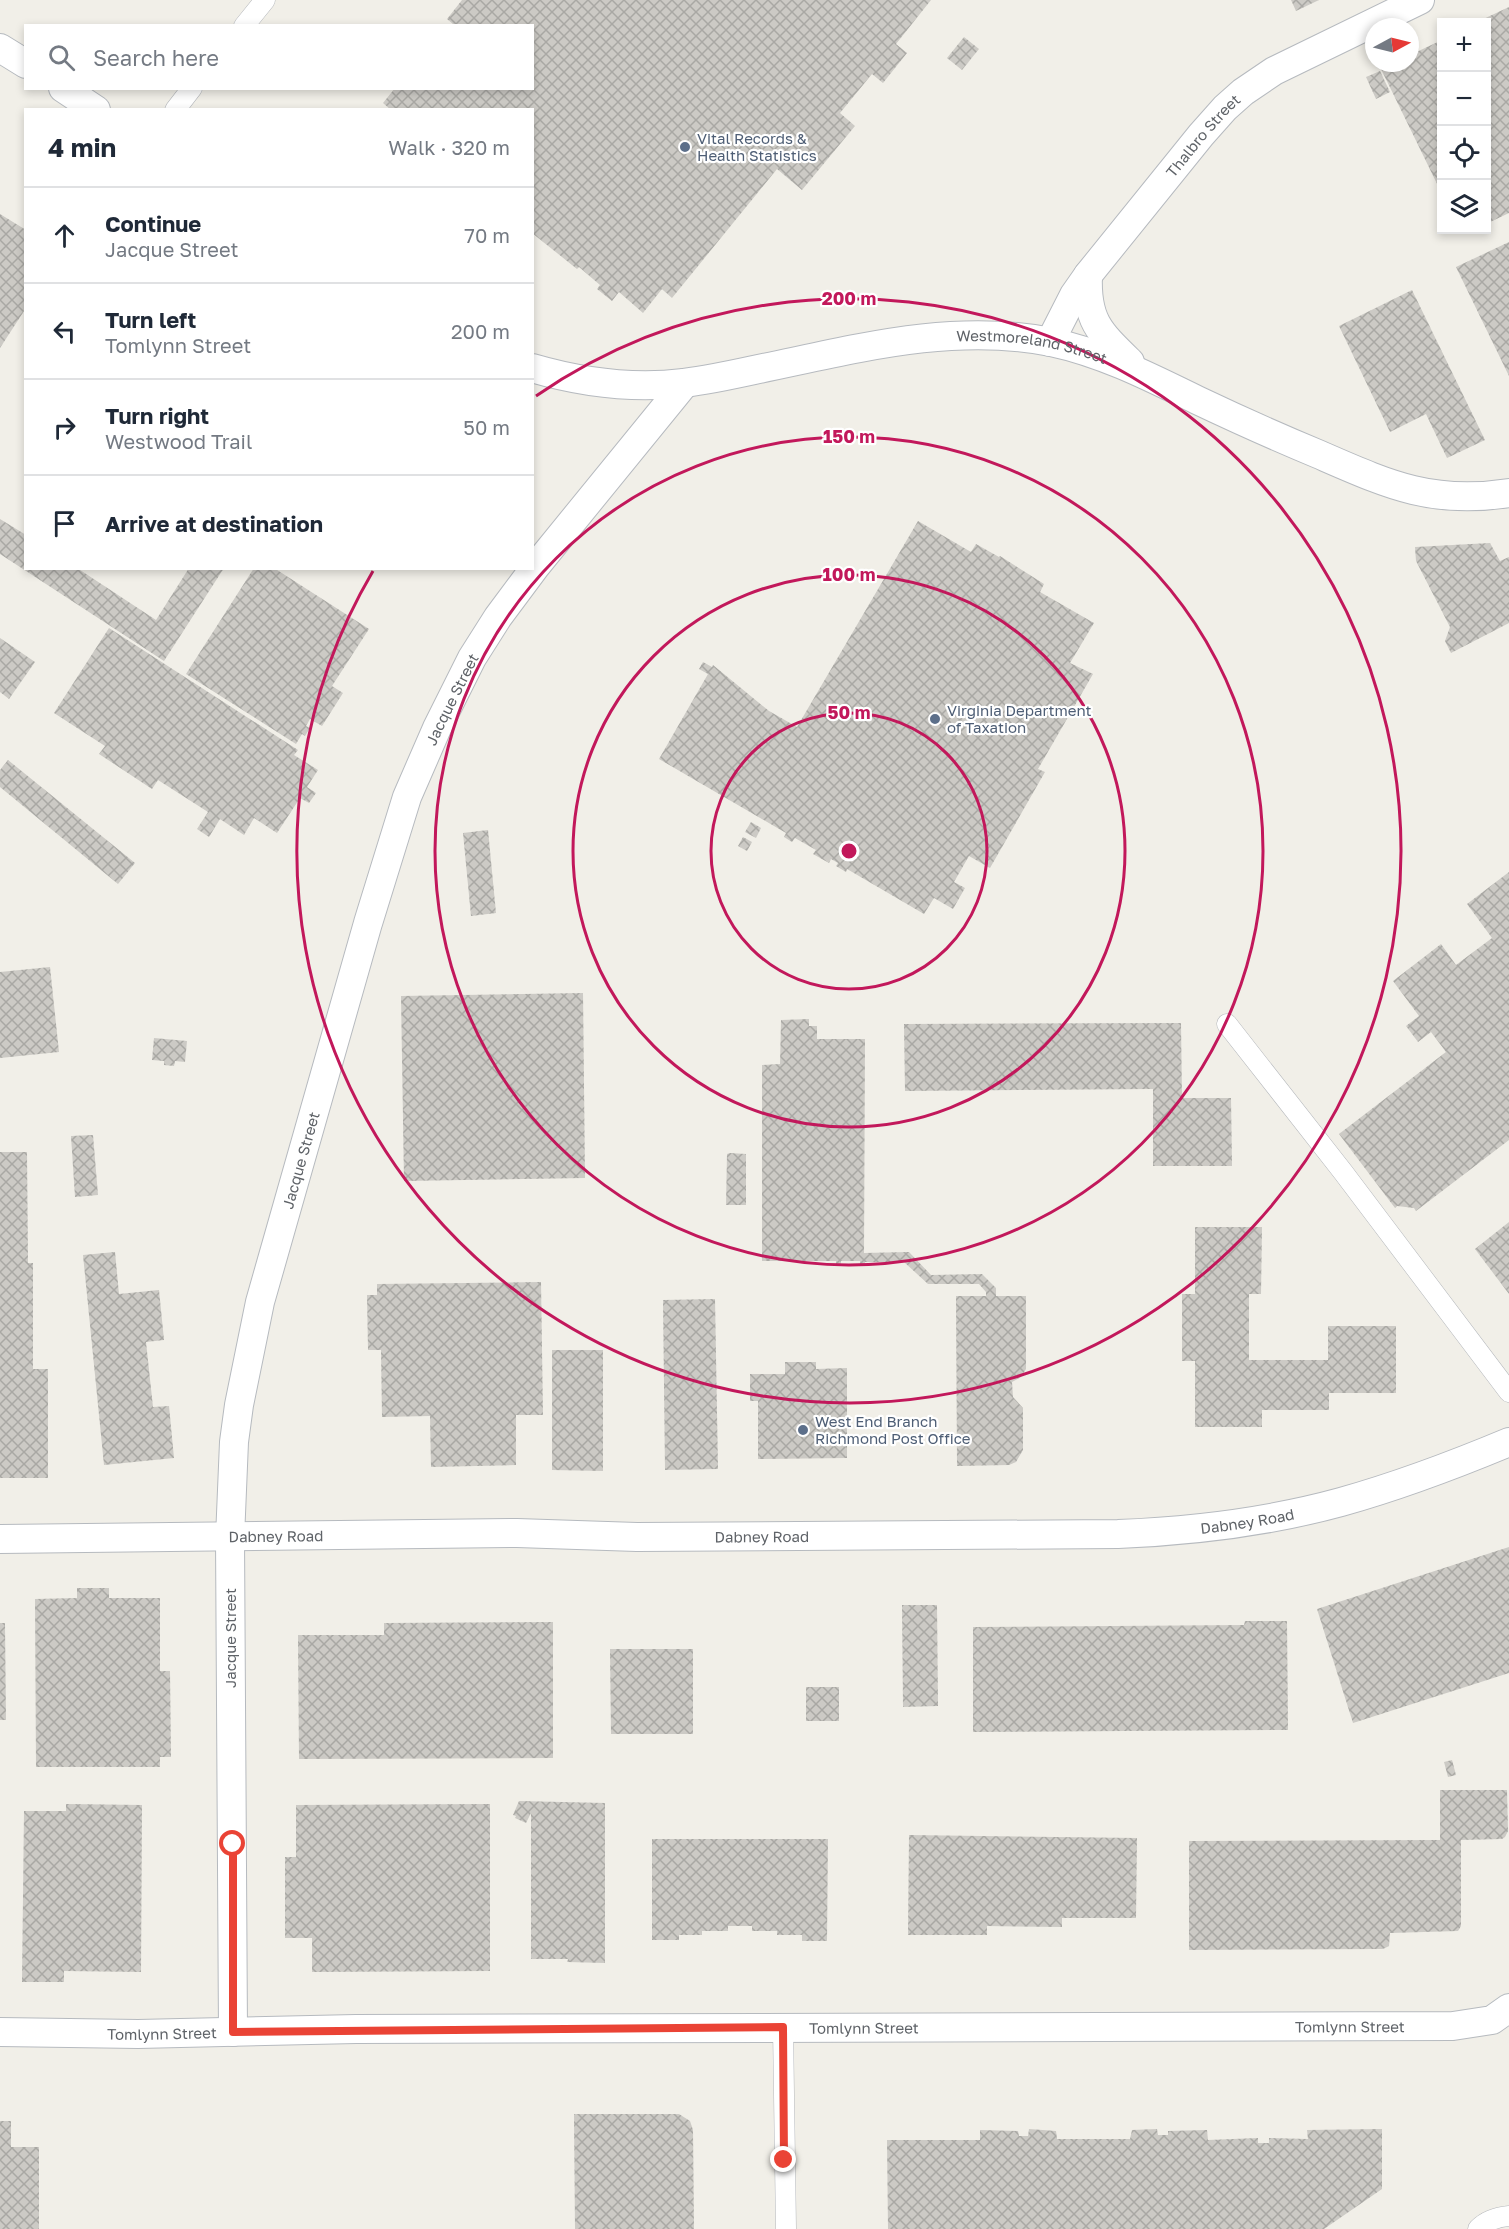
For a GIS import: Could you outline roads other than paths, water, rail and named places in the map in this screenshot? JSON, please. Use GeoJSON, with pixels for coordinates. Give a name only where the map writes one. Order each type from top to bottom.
{"type":"FeatureCollection","features":[{"type":"Feature","properties":{"kind":"street"},"geometry":{"type":"LineString","coordinates":[[246,24],[265,0]]}},
{"type":"Feature","properties":{"kind":"street","name":"Thalbro Street"},"geometry":{"type":"LineString","coordinates":[[1050,342],[1074,296],[1088,275],[1225,108],[1243,92],[1274,71],[1420,0]]}},
{"type":"Feature","properties":{"kind":"street"},"geometry":{"type":"LineString","coordinates":[[0,48],[24,63]]}},
{"type":"Feature","properties":{"kind":"street"},"geometry":{"type":"LineString","coordinates":[[66,90],[93,108]]}},
{"type":"Feature","properties":{"kind":"street"},"geometry":{"type":"LineString","coordinates":[[177,108],[190,90]]}},
{"type":"Feature","properties":{"kind":"street"},"geometry":{"type":"LineString","coordinates":[[1088,275],[1088,299],[1093,317],[1101,332],[1142,373]]}},
{"type":"Feature","properties":{"kind":"street","name":"Westmoreland Street"},"geometry":{"type":"LineString","coordinates":[[534,368],[574,377],[621,383],[685,383],[872,346],[944,335],[991,334],[1050,342],[1094,353],[1142,373],[1267,433],[1386,483],[1416,492],[1450,496],[1490,496],[1509,493]]}},
{"type":"Feature","properties":{"kind":"street","name":"Jacque Street"},"geometry":{"type":"LineString","coordinates":[[534,569],[685,383]]}},
{"type":"Feature","properties":{"kind":"street","name":"Jacque Street"},"geometry":{"type":"LineString","coordinates":[[233,2032],[230,1538],[234,1442],[253,1330],[368,922],[407,797],[472,658],[498,617],[533,570]]}},
{"type":"Feature","properties":{"kind":"street"},"geometry":{"type":"LineString","coordinates":[[1227,1024],[1343,1172],[1509,1392]]}},
{"type":"Feature","properties":{"kind":"street","name":"Dabney Road"},"geometry":{"type":"LineString","coordinates":[[0,1539],[518,1533],[682,1537],[1118,1534],[1172,1531],[1262,1520],[1340,1502],[1450,1466],[1509,1442]]}},
{"type":"Feature","properties":{"kind":"street","name":"Tomlynn Street"},"geometry":{"type":"LineString","coordinates":[[0,2032],[138,2034],[783,2027],[1453,2026],[1492,2020],[1509,2008]]}},
{"type":"Feature","properties":{"kind":"street"},"geometry":{"type":"LineString","coordinates":[[783,2027],[786,2229]]}},
{"type":"Feature","properties":{"kind":"street"},"geometry":{"type":"LineString","coordinates":[[1478,2229],[1497,2217],[1509,2216]]}},
{"type":"Feature","properties":{"kind":"place","name":"Vital Records & Health Statistics"},"geometry":{"type":"Point","coordinates":[685,147]}},
{"type":"Feature","properties":{"kind":"place","name":"Virginia Department of Taxation"},"geometry":{"type":"Point","coordinates":[935,719]}},
{"type":"Feature","properties":{"kind":"place","name":"West End Branch Richmond Post Office"},"geometry":{"type":"Point","coordinates":[803,1430]}}]}
